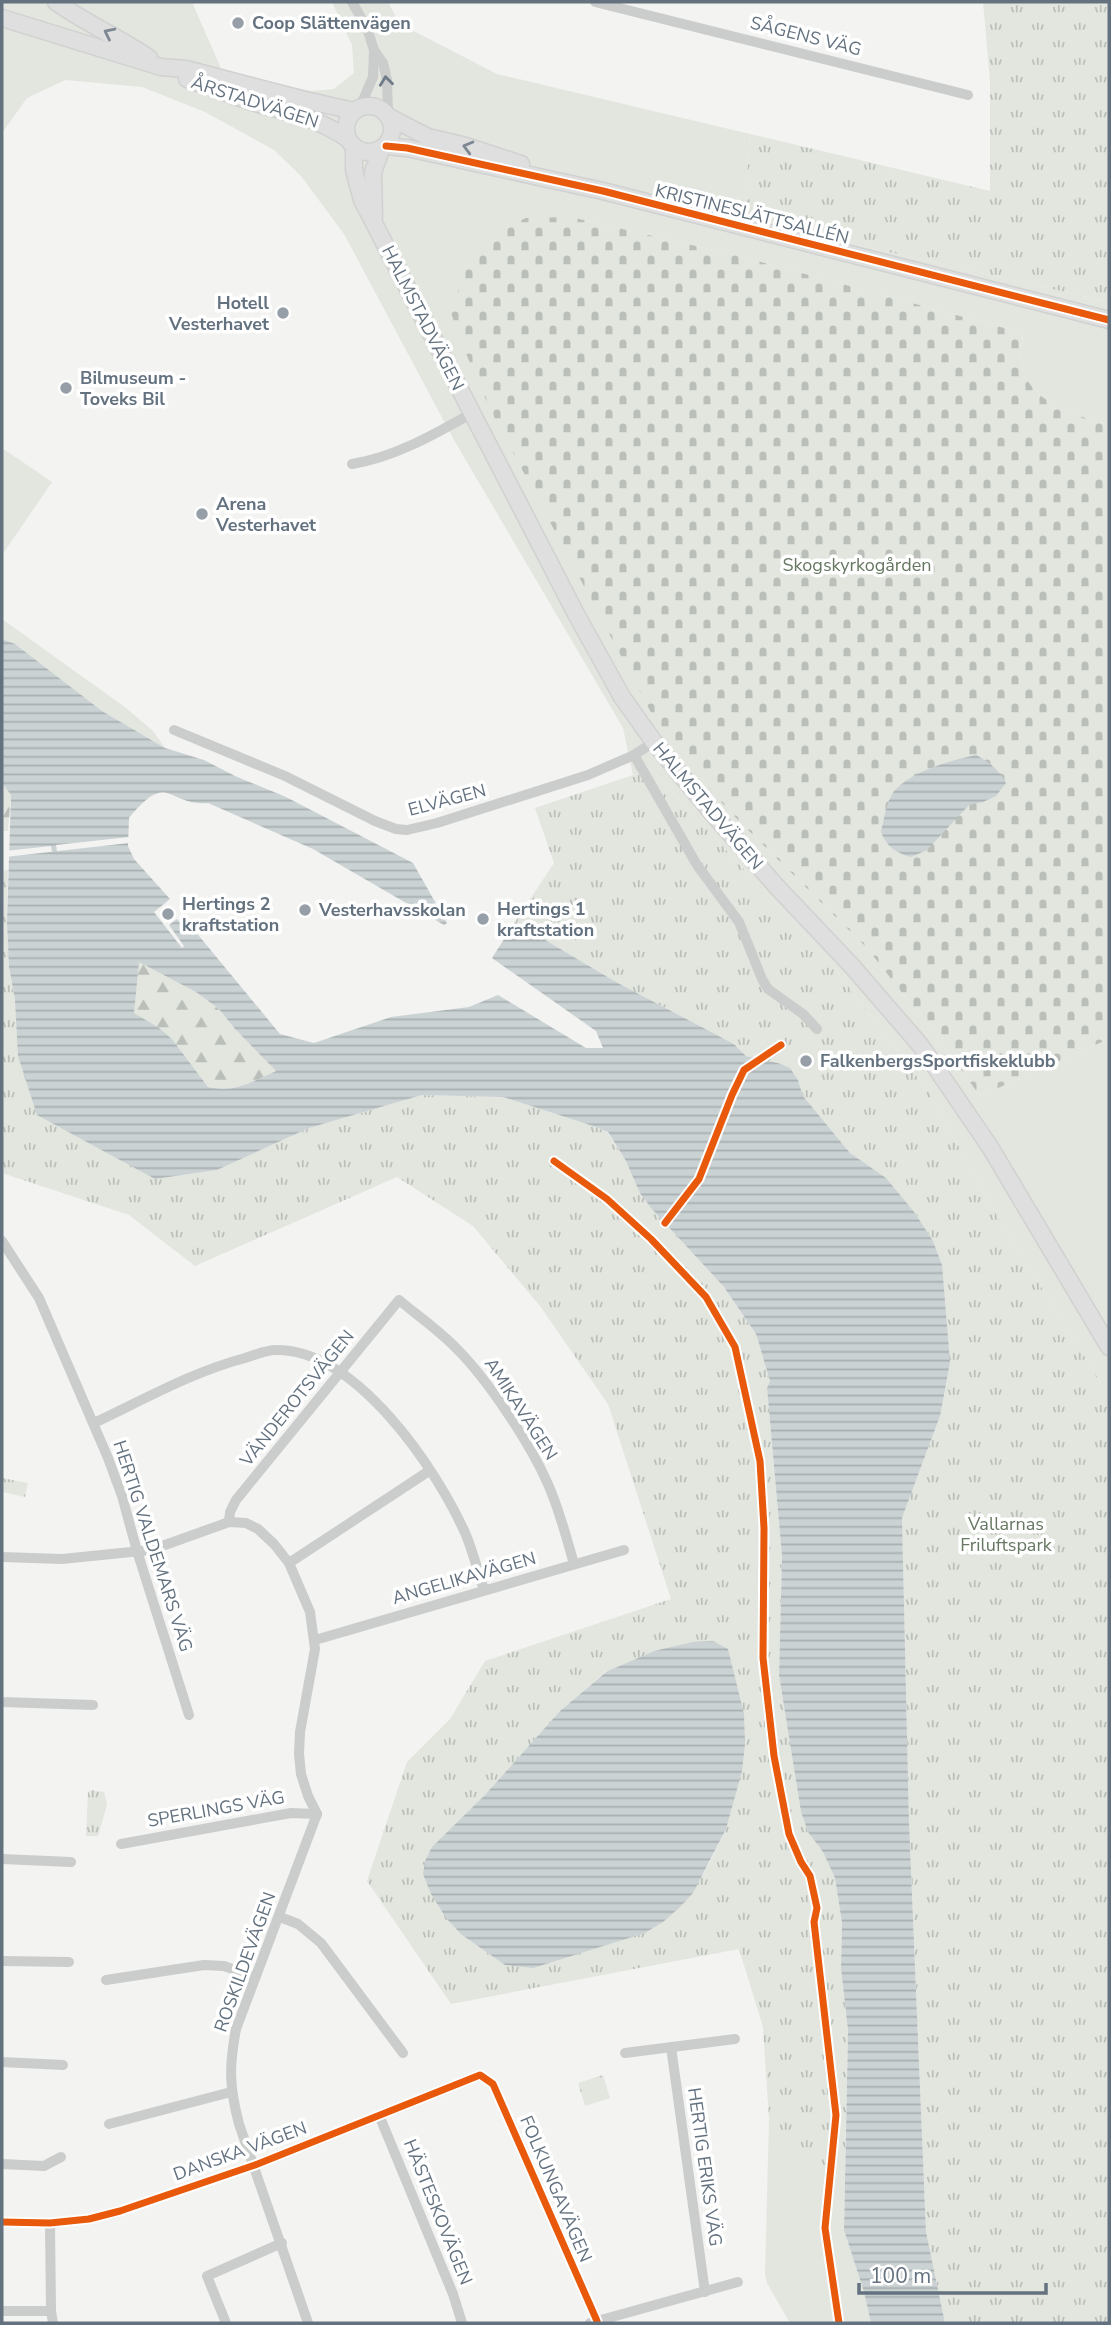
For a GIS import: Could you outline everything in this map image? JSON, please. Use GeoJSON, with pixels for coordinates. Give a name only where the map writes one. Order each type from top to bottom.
{"type":"FeatureCollection","features":[{"type":"Feature","properties":{"kind":"main road"},"geometry":{"type":"LineString","coordinates":[[56,2],[162,66]]}},
{"type":"Feature","properties":{"kind":"main road","name":"ÅRSTADVÄGEN"},"geometry":{"type":"LineString","coordinates":[[2,18],[162,66],[186,69],[357,109]]}},
{"type":"Feature","properties":{"kind":"main road"},"geometry":{"type":"LineString","coordinates":[[2,30],[19,24]]}},
{"type":"Feature","properties":{"kind":"main road","name":"ÅRSTADVÄGEN"},"geometry":{"type":"LineString","coordinates":[[162,66],[184,78],[217,90],[309,117],[324,124],[351,144]]}},
{"type":"Feature","properties":{"kind":"main road"},"geometry":{"type":"LineString","coordinates":[[376,106],[388,116],[392,132],[383,148],[372,153],[351,144],[346,124],[357,109],[376,106]]}},
{"type":"Feature","properties":{"kind":"main road","name":"KRISTINESLÄTTSALLÉN"},"geometry":{"type":"LineString","coordinates":[[388,116],[428,137],[466,146],[603,191]]}},
{"type":"Feature","properties":{"kind":"main road","name":"HALMSTADVÄGEN"},"geometry":{"type":"LineString","coordinates":[[351,144],[356,184],[362,200],[622,697],[653,742],[778,888],[851,965],[921,1046],[990,1147],[1109,1348]]}},
{"type":"Feature","properties":{"kind":"main road","name":"KRISTINESLÄTTSALLÉN"},"geometry":{"type":"LineString","coordinates":[[383,148],[407,148],[603,191],[1109,320]]}},
{"type":"Feature","properties":{"kind":"main road","name":"HALMSTADVÄGEN"},"geometry":{"type":"LineString","coordinates":[[374,220],[373,172],[383,148]]}},
{"type":"Feature","properties":{"kind":"street"},"geometry":{"type":"LineString","coordinates":[[352,2],[374,50],[383,63],[387,80],[388,116]]}},
{"type":"Feature","properties":{"kind":"street","name":"SÅGENS VÄG"},"geometry":{"type":"LineString","coordinates":[[595,2],[968,94]]}},
{"type":"Feature","properties":{"kind":"street"},"geometry":{"type":"LineString","coordinates":[[357,109],[373,77],[374,50]]}},
{"type":"Feature","properties":{"kind":"street"},"geometry":{"type":"LineString","coordinates":[[352,464],[399,450],[472,413]]}},
{"type":"Feature","properties":{"kind":"street","name":"ELVÄGEN"},"geometry":{"type":"LineString","coordinates":[[174,730],[285,776],[390,827],[407,830],[530,795],[588,775],[634,755],[653,742]]}},
{"type":"Feature","properties":{"kind":"street"},"geometry":{"type":"LineString","coordinates":[[634,755],[696,865],[739,922],[768,989],[803,1014],[817,1029]]}},
{"type":"Feature","properties":{"kind":"street","name":"HERTIG VALDEMARS VÄG"},"geometry":{"type":"LineString","coordinates":[[2,1241],[38,1298],[94,1423],[122,1496],[189,1715]]}},
{"type":"Feature","properties":{"kind":"street","name":"VÄNDEROTSVÄGEN"},"geometry":{"type":"LineString","coordinates":[[229,1522],[236,1500],[399,1300]]}},
{"type":"Feature","properties":{"kind":"street","name":"AMIKAVÄGEN"},"geometry":{"type":"LineString","coordinates":[[399,1300],[456,1348],[488,1386],[547,1481],[574,1564]]}},
{"type":"Feature","properties":{"kind":"street"},"geometry":{"type":"LineString","coordinates":[[94,1423],[217,1366],[274,1350],[302,1354],[323,1362],[382,1408],[398,1425],[455,1512],[467,1537],[484,1590]]}},
{"type":"Feature","properties":{"kind":"street"},"geometry":{"type":"LineString","coordinates":[[289,1563],[429,1471]]}},
{"type":"Feature","properties":{"kind":"street"},"geometry":{"type":"LineString","coordinates":[[2,1557],[62,1559],[151,1550],[229,1522],[246,1523],[258,1529],[289,1563],[310,1612],[315,1640],[299,1754],[301,1774],[317,1814]]}},
{"type":"Feature","properties":{"kind":"street","name":"ANGELIKAVÄGEN"},"geometry":{"type":"LineString","coordinates":[[315,1640],[624,1550]]}},
{"type":"Feature","properties":{"kind":"street"},"geometry":{"type":"LineString","coordinates":[[2,1702],[93,1705]]}},
{"type":"Feature","properties":{"kind":"street","name":"SPERLINGS VÄG"},"geometry":{"type":"LineString","coordinates":[[121,1844],[291,1813],[317,1814]]}},
{"type":"Feature","properties":{"kind":"street","name":"ROSKILDEVÄGEN"},"geometry":{"type":"LineString","coordinates":[[308,2323],[239,2124],[231,2092],[236,2029],[317,1814]]}},
{"type":"Feature","properties":{"kind":"street"},"geometry":{"type":"LineString","coordinates":[[2,1859],[71,1862]]}},
{"type":"Feature","properties":{"kind":"street"},"geometry":{"type":"LineString","coordinates":[[280,1917],[298,1924],[321,1943],[402,2053]]}},
{"type":"Feature","properties":{"kind":"street"},"geometry":{"type":"LineString","coordinates":[[2,1961],[69,1962]]}},
{"type":"Feature","properties":{"kind":"street"},"geometry":{"type":"LineString","coordinates":[[106,1980],[204,1965],[224,1966],[255,1977]]}},
{"type":"Feature","properties":{"kind":"street"},"geometry":{"type":"LineString","coordinates":[[625,2053],[735,2039]]}},
{"type":"Feature","properties":{"kind":"street","name":"HERTIG ERIKS VÄG"},"geometry":{"type":"LineString","coordinates":[[671,2048],[705,2292]]}},
{"type":"Feature","properties":{"kind":"street"},"geometry":{"type":"LineString","coordinates":[[2,2062],[63,2065]]}},
{"type":"Feature","properties":{"kind":"street","name":"DANSKA VÄGEN"},"geometry":{"type":"LineString","coordinates":[[2,2222],[50,2223],[89,2219],[120,2211],[255,2165],[480,2075]]}},
{"type":"Feature","properties":{"kind":"street","name":"FOLKUNGAVÄGEN"},"geometry":{"type":"LineString","coordinates":[[480,2075],[494,2084],[594,2322]]}},
{"type":"Feature","properties":{"kind":"street"},"geometry":{"type":"LineString","coordinates":[[108,2124],[231,2092]]}},
{"type":"Feature","properties":{"kind":"street","name":"HÄSTESKOVÄGEN"},"geometry":{"type":"LineString","coordinates":[[379,2115],[453,2294],[462,2323]]}},
{"type":"Feature","properties":{"kind":"street"},"geometry":{"type":"LineString","coordinates":[[2,2164],[44,2166],[61,2157]]}},
{"type":"Feature","properties":{"kind":"street"},"geometry":{"type":"LineString","coordinates":[[50,2223],[53,2323]]}},
{"type":"Feature","properties":{"kind":"street"},"geometry":{"type":"LineString","coordinates":[[226,2323],[207,2276],[282,2243]]}},
{"type":"Feature","properties":{"kind":"street"},"geometry":{"type":"LineString","coordinates":[[594,2322],[738,2283]]}},
{"type":"Feature","properties":{"kind":"street"},"geometry":{"type":"LineString","coordinates":[[2,2311],[51,2311]]}},
{"type":"Feature","properties":{"kind":"green space"},"geometry":{"type":"Polygon","coordinates":[[[2,2],[192,2],[223,73],[311,91],[334,89],[354,73],[352,45],[332,2],[388,2],[400,24],[497,74],[750,134],[744,219],[1109,302],[1109,425],[1054,405],[1032,386],[1021,360],[1023,333],[739,256],[571,217],[731,813],[866,947],[980,1096],[1109,1039],[1109,1396],[991,1206],[931,1095],[828,960],[651,769],[633,775],[623,728],[454,440],[344,234],[301,176],[274,150],[205,112],[142,87],[65,80],[27,98],[2,133],[2,2]]]}},
{"type":"Feature","properties":{"kind":"green space"},"geometry":{"type":"Polygon","coordinates":[[[983,2],[1109,2],[1109,302],[744,219],[750,134],[990,191],[990,80],[983,2]]]}},
{"type":"Feature","properties":{"kind":"green space","name":"Skogskyrkogården"},"geometry":{"type":"Polygon","coordinates":[[[571,217],[739,256],[1023,333],[1021,360],[1032,386],[1054,404],[1082,417],[1109,425],[1109,1039],[980,1096],[866,947],[731,813],[664,737],[490,409],[451,313],[468,260],[503,228],[526,218],[571,217]]]}},
{"type":"Feature","properties":{"kind":"green space"},"geometry":{"type":"Polygon","coordinates":[[[2,448],[52,482],[2,555],[2,448]]]}},
{"type":"Feature","properties":{"kind":"green space"},"geometry":{"type":"Polygon","coordinates":[[[2,619],[126,708],[153,731],[165,748],[102,711],[15,644],[2,639],[2,619]]]}},
{"type":"Feature","properties":{"kind":"green space","name":"Vallarnas Friluftspark"},"geometry":{"type":"Polygon","coordinates":[[[651,769],[828,960],[931,1095],[991,1206],[1109,1396],[1109,2323],[945,2323],[926,2232],[909,1821],[902,1518],[940,1416],[942,1265],[933,1241],[915,1213],[886,1179],[850,1153],[803,1096],[798,1080],[778,1063],[746,1056],[734,1044],[616,982],[515,922],[554,863],[535,808],[651,769]]]}},
{"type":"Feature","properties":{"kind":"green space"},"geometry":{"type":"Polygon","coordinates":[[[2,783],[11,795],[8,831],[2,831],[2,783]]]}},
{"type":"Feature","properties":{"kind":"green space"},"geometry":{"type":"Polygon","coordinates":[[[8,870],[9,967],[15,1000],[109,1152],[155,1179],[217,1170],[309,1128],[422,1095],[503,1097],[607,1132],[651,1208],[724,1287],[756,1334],[770,1381],[767,1388],[782,1556],[779,1675],[801,1812],[808,1832],[823,1852],[835,1878],[842,1923],[841,1968],[848,2031],[845,2171],[806,2175],[769,2119],[763,2027],[739,1949],[451,2004],[367,1881],[407,1762],[450,1719],[485,1661],[671,1599],[608,1404],[540,1306],[473,1226],[397,1177],[195,1266],[129,1215],[2,1173],[2,871],[8,870]],[[606,1671],[560,1711],[484,1796],[462,1935],[505,1965],[645,1933],[674,1912],[685,1900],[703,1875],[726,1829],[606,1671]]]}},
{"type":"Feature","properties":{"kind":"green space"},"geometry":{"type":"Polygon","coordinates":[[[138,961],[196,992],[219,1009],[276,1071],[227,1089],[208,1087],[172,1039],[134,1013],[138,961]]]}},
{"type":"Feature","properties":{"kind":"green space"},"geometry":{"type":"Polygon","coordinates":[[[2,1478],[28,1483],[25,1497],[2,1492],[2,1478]]]}},
{"type":"Feature","properties":{"kind":"green space"},"geometry":{"type":"Polygon","coordinates":[[[88,1792],[104,1792],[107,1805],[98,1836],[86,1836],[88,1792]]]}},
{"type":"Feature","properties":{"kind":"green space"},"geometry":{"type":"Polygon","coordinates":[[[603,2075],[610,2098],[585,2106],[578,2083],[603,2075]]]}},
{"type":"Feature","properties":{"kind":"green space"},"geometry":{"type":"Polygon","coordinates":[[[769,2119],[806,2174],[845,2171],[844,2230],[871,2323],[790,2323],[767,2283],[765,2274],[769,2119]]]}},
{"type":"Feature","properties":{"kind":"shaded area"},"geometry":{"type":"Polygon","coordinates":[[[2,639],[15,644],[102,711],[165,748],[204,760],[286,797],[413,863],[447,923],[444,925],[313,849],[208,803],[161,793],[152,795],[129,818],[128,846],[134,859],[170,899],[154,912],[182,948],[184,946],[169,925],[177,919],[185,928],[190,925],[280,1034],[314,1043],[391,1017],[469,1007],[498,995],[586,1048],[603,1048],[596,1031],[492,958],[515,922],[616,982],[734,1044],[746,1056],[790,1068],[798,1080],[803,1096],[850,1153],[886,1178],[915,1213],[933,1241],[942,1265],[950,1362],[940,1416],[902,1518],[909,1821],[926,2232],[945,2323],[871,2323],[844,2230],[848,2031],[841,1968],[842,1923],[835,1878],[823,1852],[808,1832],[801,1812],[779,1675],[782,1556],[767,1388],[770,1381],[756,1334],[724,1287],[640,1193],[626,1161],[608,1132],[503,1097],[422,1095],[309,1128],[217,1170],[155,1179],[37,1115],[18,1056],[7,922],[11,795],[2,783],[2,639]],[[139,962],[134,1013],[172,1039],[208,1087],[235,1087],[276,1071],[219,1009],[196,992],[139,962]]]}},
{"type":"Feature","properties":{"kind":"shaded area"},"geometry":{"type":"Polygon","coordinates":[[[976,755],[993,767],[1006,783],[996,796],[969,805],[927,850],[911,857],[889,845],[881,832],[888,804],[895,790],[922,772],[976,755]]]}},
{"type":"Feature","properties":{"kind":"shaded area"},"geometry":{"type":"Polygon","coordinates":[[[713,1641],[728,1649],[744,1714],[745,1744],[742,1771],[726,1829],[693,1893],[663,1922],[645,1933],[533,1968],[505,1965],[462,1935],[446,1918],[431,1894],[423,1874],[425,1861],[432,1847],[484,1796],[560,1711],[606,1672],[654,1651],[693,1642],[713,1641]]]}},
{"type":"Feature","properties":{"kind":"pier"},"geometry":{"type":"Polygon","coordinates":[[[129,837],[129,843],[57,851],[56,845],[129,837]]]}},
{"type":"Feature","properties":{"kind":"pier"},"geometry":{"type":"Polygon","coordinates":[[[51,846],[52,852],[5,857],[5,851],[51,846]]]}},
{"type":"Feature","properties":{"kind":"cycle path"},"geometry":{"type":"LineString","coordinates":[[386,146],[407,148],[603,191],[1109,320]]}},
{"type":"Feature","properties":{"kind":"cycle path"},"geometry":{"type":"LineString","coordinates":[[665,1223],[699,1179],[744,1070],[781,1045]]}},
{"type":"Feature","properties":{"kind":"cycle path"},"geometry":{"type":"LineString","coordinates":[[554,1161],[607,1199],[651,1239],[706,1297],[735,1347],[760,1461],[764,1528],[763,1658],[774,1756],[789,1834],[810,1876],[817,1908],[814,1922],[836,2115],[825,2228],[839,2323]]}},
{"type":"Feature","properties":{"kind":"cycle path"},"geometry":{"type":"LineString","coordinates":[[2,2222],[50,2223],[89,2219],[120,2211],[255,2165],[480,2075],[493,2084],[597,2321]]}},
{"type":"Feature","properties":{"kind":"place","name":"Coop Slättenvägen"},"geometry":{"type":"Point","coordinates":[238,23]}},
{"type":"Feature","properties":{"kind":"place","name":"Hotell Vesterhavet"},"geometry":{"type":"Point","coordinates":[283,313]}},
{"type":"Feature","properties":{"kind":"place","name":"Bilmuseum - Toveks Bil"},"geometry":{"type":"Point","coordinates":[66,388]}},
{"type":"Feature","properties":{"kind":"place","name":"Arena Vesterhavet"},"geometry":{"type":"Point","coordinates":[202,514]}},
{"type":"Feature","properties":{"kind":"place","name":"Vesterhavsskolan"},"geometry":{"type":"Point","coordinates":[305,910]}},
{"type":"Feature","properties":{"kind":"place","name":"Hertings 2 kraftstation"},"geometry":{"type":"Point","coordinates":[168,914]}},
{"type":"Feature","properties":{"kind":"place","name":"Hertings 1 kraftstation"},"geometry":{"type":"Point","coordinates":[483,919]}},
{"type":"Feature","properties":{"kind":"place","name":"FalkenbergsSportfiskeklubb"},"geometry":{"type":"Point","coordinates":[806,1061]}}]}
